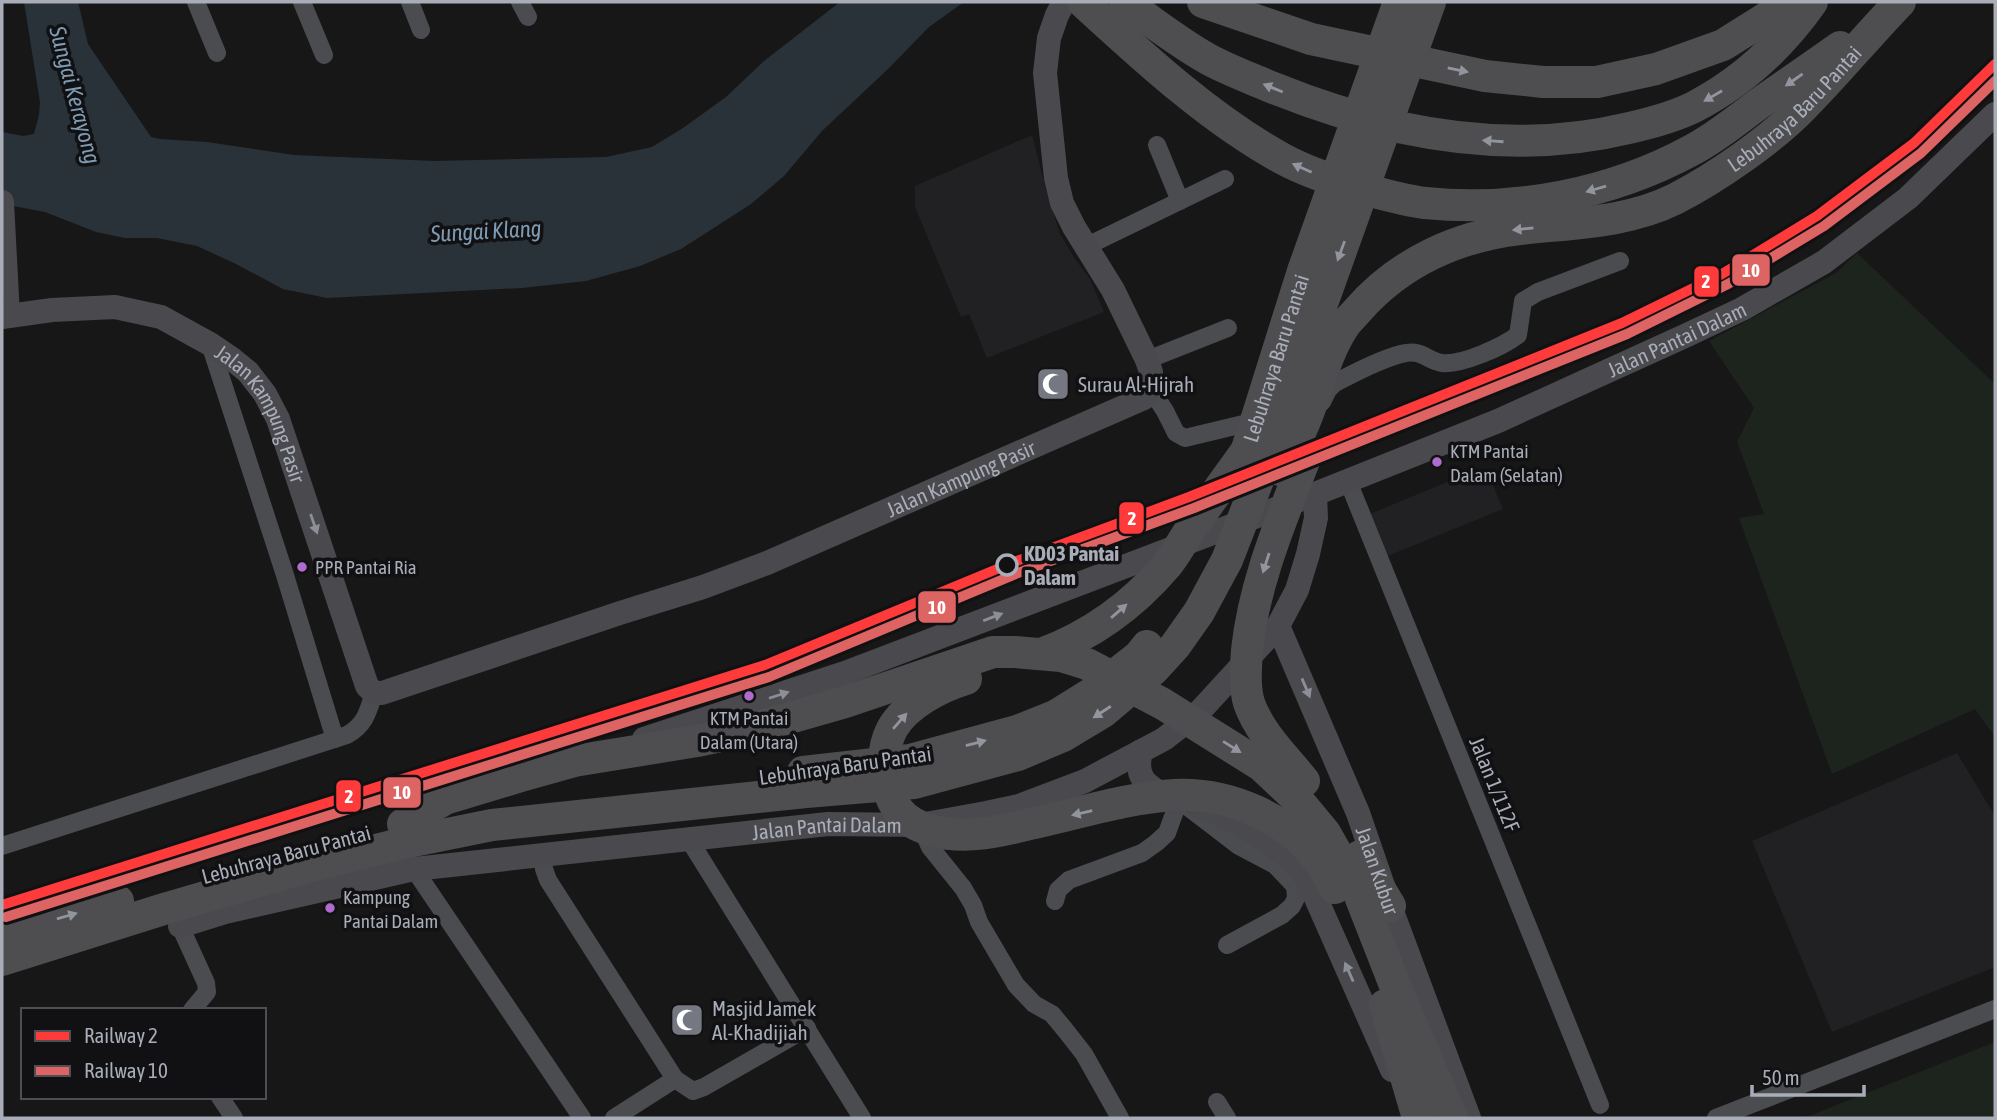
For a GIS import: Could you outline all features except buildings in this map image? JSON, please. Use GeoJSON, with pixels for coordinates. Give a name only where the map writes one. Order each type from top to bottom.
{"type":"FeatureCollection","features":[{"type":"Feature","properties":{"kind":"highway"},"geometry":{"type":"LineString","coordinates":[[1083,2],[1128,43],[1229,124],[1282,159],[1307,171],[1381,194],[1423,202],[1457,204],[1541,200],[1581,193],[1622,182],[1668,162],[1715,137],[1895,7]]}},
{"type":"Feature","properties":{"kind":"highway"},"geometry":{"type":"LineString","coordinates":[[1203,2],[1311,39],[1485,76],[1543,82],[1597,82],[1656,69],[1723,45],[1766,19],[1786,2]]}},
{"type":"Feature","properties":{"kind":"highway","name":"Lebuhraya Baru Pantai"},"geometry":{"type":"LineString","coordinates":[[2,960],[308,867],[408,842],[492,825],[914,783],[1018,755],[1063,736],[1103,712],[1146,662],[1201,566],[1226,508],[1303,271],[1399,2]]}},
{"type":"Feature","properties":{"kind":"highway","name":"Lebuhraya Baru Pantai"},"geometry":{"type":"LineString","coordinates":[[2,935],[308,846],[483,807],[910,760],[1017,731],[1055,716],[1175,646],[1199,612],[1227,560],[1269,452],[1430,2]]}},
{"type":"Feature","properties":{"kind":"highway"},"geometry":{"type":"LineString","coordinates":[[1136,10],[1207,59],[1302,100],[1371,121],[1435,134],[1514,142],[1560,140],[1613,132],[1657,122],[1692,108],[1732,85],[1768,55],[1795,26],[1812,2]]}},
{"type":"Feature","properties":{"kind":"highway","name":"Lebuhraya Baru Pantai"},"geometry":{"type":"LineString","coordinates":[[1227,560],[1253,535],[1281,466],[1302,429],[1329,356],[1345,325],[1389,279],[1450,245],[1500,231],[1608,220],[1641,213],[1675,199],[1749,153],[1802,108],[1895,7]]}},
{"type":"Feature","properties":{"kind":"highway"},"geometry":{"type":"LineString","coordinates":[[1302,429],[1304,461],[1265,565],[1250,626],[1245,672],[1248,701],[1261,728],[1362,858],[1390,906]]}},
{"type":"Feature","properties":{"kind":"highway"},"geometry":{"type":"LineString","coordinates":[[1247,450],[1167,565],[1093,631],[1061,647],[957,682],[928,696],[902,716],[887,742],[884,759],[884,774],[889,791],[899,812],[915,825],[935,832],[956,834],[1010,829],[1141,799],[1176,795],[1207,796],[1258,812],[1278,824],[1307,848],[1322,865],[1452,1118]]}},
{"type":"Feature","properties":{"kind":"highway"},"geometry":{"type":"LineString","coordinates":[[403,824],[444,799],[574,761],[697,741],[785,720],[993,652],[1061,656],[1087,664],[1163,704],[1262,766],[1296,798],[1325,833],[1358,891],[1431,1118]]}},
{"type":"Feature","properties":{"kind":"highway"},"geometry":{"type":"LineString","coordinates":[[2,969],[180,926]]}},
{"type":"Feature","properties":{"kind":"highway"},"geometry":{"type":"LineString","coordinates":[[1390,996],[1418,1118]]}},
{"type":"Feature","properties":{"kind":"highway"},"geometry":{"type":"LineString","coordinates":[[1390,996],[1462,1118]]}},
{"type":"Feature","properties":{"kind":"street"},"geometry":{"type":"LineString","coordinates":[[196,2],[216,53]]}},
{"type":"Feature","properties":{"kind":"street"},"geometry":{"type":"LineString","coordinates":[[302,2],[324,55]]}},
{"type":"Feature","properties":{"kind":"street"},"geometry":{"type":"LineString","coordinates":[[410,2],[421,30]]}},
{"type":"Feature","properties":{"kind":"street"},"geometry":{"type":"LineString","coordinates":[[1064,2],[1049,38],[1045,72],[1056,178],[1062,203],[1113,290],[1147,360],[1151,372],[1150,388],[1176,433],[1185,439],[1321,404],[1335,383],[1406,353],[1421,353],[1443,363],[1458,362],[1510,341],[1518,335],[1523,301],[1538,292],[1620,261]]}},
{"type":"Feature","properties":{"kind":"street","name":"Jalan Pantai Dalam"},"geometry":{"type":"LineString","coordinates":[[574,761],[845,673],[1315,494],[1498,421],[1687,335],[1754,302],[1824,262],[1900,204],[1995,114]]}},
{"type":"Feature","properties":{"kind":"street"},"geometry":{"type":"LineString","coordinates":[[1157,145],[1180,201]]}},
{"type":"Feature","properties":{"kind":"street"},"geometry":{"type":"LineString","coordinates":[[1087,246],[1225,179]]}},
{"type":"Feature","properties":{"kind":"street"},"geometry":{"type":"LineString","coordinates":[[2,202],[5,317]]}},
{"type":"Feature","properties":{"kind":"street","name":"Jalan Kampung Pasir"},"geometry":{"type":"LineString","coordinates":[[5,317],[52,310],[115,307],[161,317],[209,344],[248,372],[265,394],[278,418],[367,686],[374,694],[703,587],[767,563],[1132,404],[1144,398],[1150,388]]}},
{"type":"Feature","properties":{"kind":"street"},"geometry":{"type":"LineString","coordinates":[[1147,360],[1228,328]]}},
{"type":"Feature","properties":{"kind":"street"},"geometry":{"type":"LineString","coordinates":[[209,344],[335,738]]}},
{"type":"Feature","properties":{"kind":"street","name":"Jalan 1/112F"},"geometry":{"type":"LineString","coordinates":[[1348,481],[1600,1105]]}},
{"type":"Feature","properties":{"kind":"street","name":"Jalan Pantai Dalam"},"geometry":{"type":"LineString","coordinates":[[180,926],[225,912],[414,869],[828,824],[920,825],[1019,806],[1085,781],[1164,739],[1200,711],[1278,626],[1297,590],[1308,554],[1316,518],[1315,494]]}},
{"type":"Feature","properties":{"kind":"street","name":"Jalan Kubur"},"geometry":{"type":"LineString","coordinates":[[1278,626],[1358,813],[1469,1118]]}},
{"type":"Feature","properties":{"kind":"street"},"geometry":{"type":"LineString","coordinates":[[2,846],[347,735],[362,724],[374,694]]}},
{"type":"Feature","properties":{"kind":"street"},"geometry":{"type":"LineString","coordinates":[[1141,751],[1139,772],[1151,788],[1173,799],[1240,846],[1275,865],[1295,886],[1296,898],[1282,915],[1227,945]]}},
{"type":"Feature","properties":{"kind":"street"},"geometry":{"type":"LineString","coordinates":[[1085,781],[1173,799],[1210,810],[1273,846],[1296,865],[1311,888],[1412,1118]]}},
{"type":"Feature","properties":{"kind":"street"},"geometry":{"type":"LineString","coordinates":[[1055,901],[1058,890],[1069,880],[1142,853],[1156,843],[1167,832],[1173,799]]}},
{"type":"Feature","properties":{"kind":"street"},"geometry":{"type":"LineString","coordinates":[[920,825],[930,847],[963,888],[979,922],[1016,985],[1034,1004],[1052,1014],[1084,1054],[1120,1118]]}},
{"type":"Feature","properties":{"kind":"street"},"geometry":{"type":"LineString","coordinates":[[688,838],[862,1118]]}},
{"type":"Feature","properties":{"kind":"street"},"geometry":{"type":"LineString","coordinates":[[543,853],[548,880],[675,1079],[693,1091],[807,1028]]}},
{"type":"Feature","properties":{"kind":"street"},"geometry":{"type":"LineString","coordinates":[[414,869],[582,1118]]}},
{"type":"Feature","properties":{"kind":"street"},"geometry":{"type":"LineString","coordinates":[[180,926],[206,984],[207,992],[194,1008]]}},
{"type":"Feature","properties":{"kind":"street"},"geometry":{"type":"LineString","coordinates":[[1716,1118],[1995,1009]]}},
{"type":"Feature","properties":{"kind":"street"},"geometry":{"type":"LineString","coordinates":[[614,1118],[675,1079]]}},
{"type":"Feature","properties":{"kind":"street"},"geometry":{"type":"LineString","coordinates":[[221,1099],[234,1118]]}},
{"type":"Feature","properties":{"kind":"street"},"geometry":{"type":"LineString","coordinates":[[1217,1102],[1227,1118]]}},
{"type":"Feature","properties":{"kind":"shaded area"},"geometry":{"type":"Polygon","coordinates":[[[1032,135],[1060,234],[1090,279],[1104,312],[987,358],[969,314],[961,317],[915,207],[915,186],[1032,135]]]}},
{"type":"Feature","properties":{"kind":"shaded area"},"geometry":{"type":"Polygon","coordinates":[[[1857,253],[1995,384],[1995,737],[1975,709],[1832,774],[1739,518],[1764,514],[1737,442],[1754,408],[1709,341],[1836,273],[1857,253]]]}},
{"type":"Feature","properties":{"kind":"shaded area"},"geometry":{"type":"Polygon","coordinates":[[[1475,473],[1490,478],[1503,509],[1385,557],[1367,515],[1475,473]]]}},
{"type":"Feature","properties":{"kind":"shaded area"},"geometry":{"type":"Polygon","coordinates":[[[1957,753],[1995,816],[1995,967],[1832,1032],[1752,841],[1957,753]]]}},
{"type":"Feature","properties":{"kind":"shaded area"},"geometry":{"type":"Polygon","coordinates":[[[1995,1042],[1995,1118],[1804,1118],[1995,1042]]]}},
{"type":"Feature","properties":{"kind":"water"},"geometry":{"type":"Polygon","coordinates":[[[24,2],[78,2],[88,44],[151,137],[294,155],[435,161],[606,157],[652,147],[726,97],[764,61],[840,2],[964,2],[929,27],[822,131],[784,176],[751,204],[681,249],[640,266],[586,281],[522,288],[327,298],[283,289],[197,246],[157,238],[125,238],[96,232],[45,212],[2,204],[2,132],[23,136],[34,134],[39,115],[40,102],[24,2]]]}},
{"type":"Feature","properties":{"kind":"rail line","name":"2"},"geometry":{"type":"LineString","coordinates":[[2,905],[765,665],[1014,562],[1189,497],[1622,323],[1722,274],[1817,216],[1914,143],[1995,64]]}},
{"type":"Feature","properties":{"kind":"rail line","name":"10"},"geometry":{"type":"LineString","coordinates":[[6,917],[769,677],[1018,573],[1194,508],[1627,334],[1728,284],[1824,226],[1921,153],[1995,81]]}},
{"type":"Feature","properties":{"kind":"place","name":"Surau Al-Hijrah"},"geometry":{"type":"Point","coordinates":[1053,384]}},
{"type":"Feature","properties":{"kind":"place","name":"KTM Pantai Dalam (Selatan)"},"geometry":{"type":"Point","coordinates":[1437,462]}},
{"type":"Feature","properties":{"kind":"place","name":"KD03 Pantai Dalam"},"geometry":{"type":"Point","coordinates":[1007,565]}},
{"type":"Feature","properties":{"kind":"place","name":"PPR Pantai Ria"},"geometry":{"type":"Point","coordinates":[302,567]}},
{"type":"Feature","properties":{"kind":"place","name":"KTM Pantai Dalam (Utara)"},"geometry":{"type":"Point","coordinates":[749,696]}},
{"type":"Feature","properties":{"kind":"place","name":"Kampung Pantai Dalam"},"geometry":{"type":"Point","coordinates":[330,908]}},
{"type":"Feature","properties":{"kind":"place","name":"Masjid Jamek Al-Khadijiah"},"geometry":{"type":"Point","coordinates":[687,1020]}},
{"type":"Feature","properties":{"kind":"water label","name":"Sungai Kerayong"},"geometry":{"type":"Point","coordinates":[75,95]}},
{"type":"Feature","properties":{"kind":"water label","name":"Sungai Klang"},"geometry":{"type":"Point","coordinates":[486,231]}}]}
